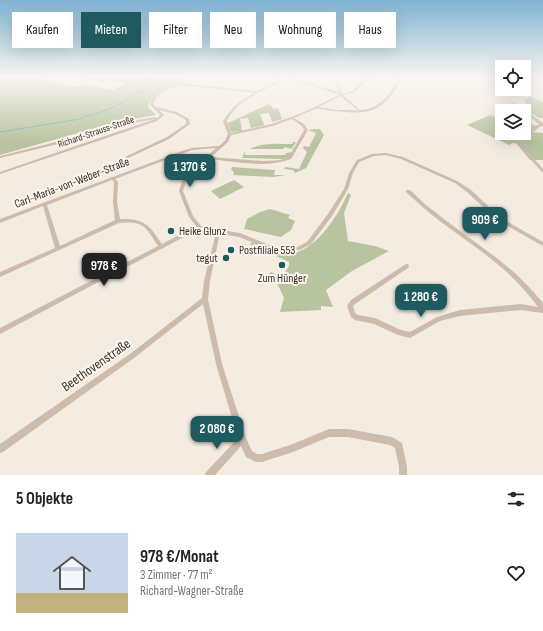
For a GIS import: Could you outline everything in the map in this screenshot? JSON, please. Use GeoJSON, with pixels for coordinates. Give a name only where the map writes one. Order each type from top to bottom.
{"type":"FeatureCollection","features":[{"type":"Feature","properties":{"kind":"street"},"geometry":{"type":"LineString","coordinates":[[0,158],[117,125],[158,119],[162,115],[151,104],[154,98]]}},
{"type":"Feature","properties":{"kind":"street"},"geometry":{"type":"LineString","coordinates":[[230,134],[225,123],[227,116],[238,105],[248,98]]}},
{"type":"Feature","properties":{"kind":"street"},"geometry":{"type":"LineString","coordinates":[[199,227],[187,209],[181,191],[184,181],[190,173],[221,147],[230,134],[272,125],[317,108],[335,98]]}},
{"type":"Feature","properties":{"kind":"street"},"geometry":{"type":"LineString","coordinates":[[345,98],[359,110]]}},
{"type":"Feature","properties":{"kind":"street"},"geometry":{"type":"LineString","coordinates":[[317,108],[351,111],[373,109],[387,98]]}},
{"type":"Feature","properties":{"kind":"street"},"geometry":{"type":"LineString","coordinates":[[127,157],[168,138],[188,124],[188,120],[176,113],[155,108]]}},
{"type":"Feature","properties":{"kind":"street"},"geometry":{"type":"LineString","coordinates":[[531,116],[543,125]]}},
{"type":"Feature","properties":{"kind":"street"},"geometry":{"type":"LineString","coordinates":[[208,158],[276,162],[287,160],[290,158],[306,130],[303,125],[292,118]]}},
{"type":"Feature","properties":{"kind":"street","name":"Richard-Strauss-Straße"},"geometry":{"type":"LineString","coordinates":[[0,173],[158,119]]}},
{"type":"Feature","properties":{"kind":"street"},"geometry":{"type":"LineString","coordinates":[[543,125],[538,126],[519,144],[543,171]]}},
{"type":"Feature","properties":{"kind":"street","name":"Carl-Maria-von-Weber-Straße"},"geometry":{"type":"LineString","coordinates":[[0,221],[112,178],[192,150],[221,147]]}},
{"type":"Feature","properties":{"kind":"street"},"geometry":{"type":"LineString","coordinates":[[0,331],[199,227],[240,235],[274,249],[298,249],[310,243],[330,215],[346,189],[352,171],[358,161],[373,154],[386,154],[402,158],[456,182],[500,219],[543,244]]}},
{"type":"Feature","properties":{"kind":"street"},"geometry":{"type":"LineString","coordinates":[[112,178],[116,182],[115,202],[118,221]]}},
{"type":"Feature","properties":{"kind":"street"},"geometry":{"type":"LineString","coordinates":[[408,191],[448,225],[499,263],[536,299],[543,309]]}},
{"type":"Feature","properties":{"kind":"street"},"geometry":{"type":"LineString","coordinates":[[45,204],[58,249]]}},
{"type":"Feature","properties":{"kind":"street"},"geometry":{"type":"LineString","coordinates":[[0,275],[118,221],[136,220],[144,222],[161,246]]}},
{"type":"Feature","properties":{"kind":"street"},"geometry":{"type":"LineString","coordinates":[[220,232],[210,270],[205,299],[219,364],[242,439],[249,454],[256,458],[262,458],[293,448],[330,433],[348,434],[392,441],[399,446],[403,475]]}},
{"type":"Feature","properties":{"kind":"street"},"geometry":{"type":"LineString","coordinates":[[406,266],[353,302],[350,306],[353,315],[357,318],[375,321],[400,333],[410,335],[439,319],[460,313],[521,307],[543,309]]}},
{"type":"Feature","properties":{"kind":"street"},"geometry":{"type":"LineString","coordinates":[[536,299],[543,298]]}},
{"type":"Feature","properties":{"kind":"street","name":"Beethovenstraße"},"geometry":{"type":"LineString","coordinates":[[0,449],[132,356],[205,299]]}},
{"type":"Feature","properties":{"kind":"street"},"geometry":{"type":"LineString","coordinates":[[208,475],[242,439]]}},
{"type":"Feature","properties":{"kind":"green space"},"geometry":{"type":"Polygon","coordinates":[[[0,98],[153,98],[149,101],[148,107],[156,115],[121,121],[0,155],[0,98]]]}},
{"type":"Feature","properties":{"kind":"green space"},"geometry":{"type":"Polygon","coordinates":[[[527,98],[535,98],[543,102],[543,118],[539,118],[531,113],[531,104],[525,104],[527,103],[524,101],[527,98]]]}},
{"type":"Feature","properties":{"kind":"green space"},"geometry":{"type":"Polygon","coordinates":[[[269,104],[274,109],[278,108],[282,119],[272,122],[269,113],[260,114],[264,125],[251,128],[248,118],[240,119],[242,131],[231,132],[228,123],[269,104]]]}},
{"type":"Feature","properties":{"kind":"green space"},"geometry":{"type":"Polygon","coordinates":[[[490,115],[495,117],[495,138],[467,125],[490,115]]]}},
{"type":"Feature","properties":{"kind":"green space"},"geometry":{"type":"Polygon","coordinates":[[[531,124],[536,126],[531,131],[531,124]]]}},
{"type":"Feature","properties":{"kind":"green space"},"geometry":{"type":"Polygon","coordinates":[[[320,129],[324,135],[306,168],[295,173],[293,170],[284,169],[285,167],[299,169],[307,152],[303,148],[304,146],[309,147],[316,133],[308,130],[320,129]]]}},
{"type":"Feature","properties":{"kind":"green space"},"geometry":{"type":"Polygon","coordinates":[[[531,132],[543,133],[543,160],[530,160],[517,144],[513,143],[509,145],[498,140],[531,140],[531,132]]]}},
{"type":"Feature","properties":{"kind":"green space"},"geometry":{"type":"Polygon","coordinates":[[[293,142],[296,142],[292,148],[295,149],[284,147],[284,149],[250,149],[265,144],[292,144],[293,142]]]}},
{"type":"Feature","properties":{"kind":"green space"},"geometry":{"type":"Polygon","coordinates":[[[245,151],[245,155],[285,155],[286,153],[293,152],[290,157],[282,160],[242,158],[245,151]]]}},
{"type":"Feature","properties":{"kind":"green space"},"geometry":{"type":"Polygon","coordinates":[[[232,167],[275,170],[274,175],[286,175],[273,177],[233,175],[234,172],[231,170],[232,167]]]}},
{"type":"Feature","properties":{"kind":"green space"},"geometry":{"type":"Polygon","coordinates":[[[234,180],[244,187],[220,199],[211,191],[234,180]]]}},
{"type":"Feature","properties":{"kind":"green space"},"geometry":{"type":"Polygon","coordinates":[[[348,193],[351,195],[344,213],[348,241],[375,246],[389,251],[352,271],[326,290],[333,307],[321,306],[321,310],[280,312],[284,298],[278,285],[269,274],[271,272],[277,275],[284,274],[289,266],[289,262],[250,244],[252,242],[281,254],[292,254],[303,250],[313,243],[330,224],[348,193]]]}},
{"type":"Feature","properties":{"kind":"green space"},"geometry":{"type":"Polygon","coordinates":[[[270,209],[290,215],[288,218],[295,221],[291,230],[281,237],[244,229],[247,219],[260,212],[270,209]]]}},
{"type":"Feature","properties":{"kind":"waterway"},"geometry":{"type":"LineString","coordinates":[[0,132],[80,119],[118,105],[128,98]]}},
{"type":"Feature","properties":{"kind":"place","name":"Heike Glunz"},"geometry":{"type":"Point","coordinates":[171,231]}},
{"type":"Feature","properties":{"kind":"place","name":"Postfiliale 553"},"geometry":{"type":"Point","coordinates":[231,250]}},
{"type":"Feature","properties":{"kind":"place","name":"tegut"},"geometry":{"type":"Point","coordinates":[226,258]}},
{"type":"Feature","properties":{"kind":"place","name":"Zum Hünger"},"geometry":{"type":"Point","coordinates":[282,265]}}]}
